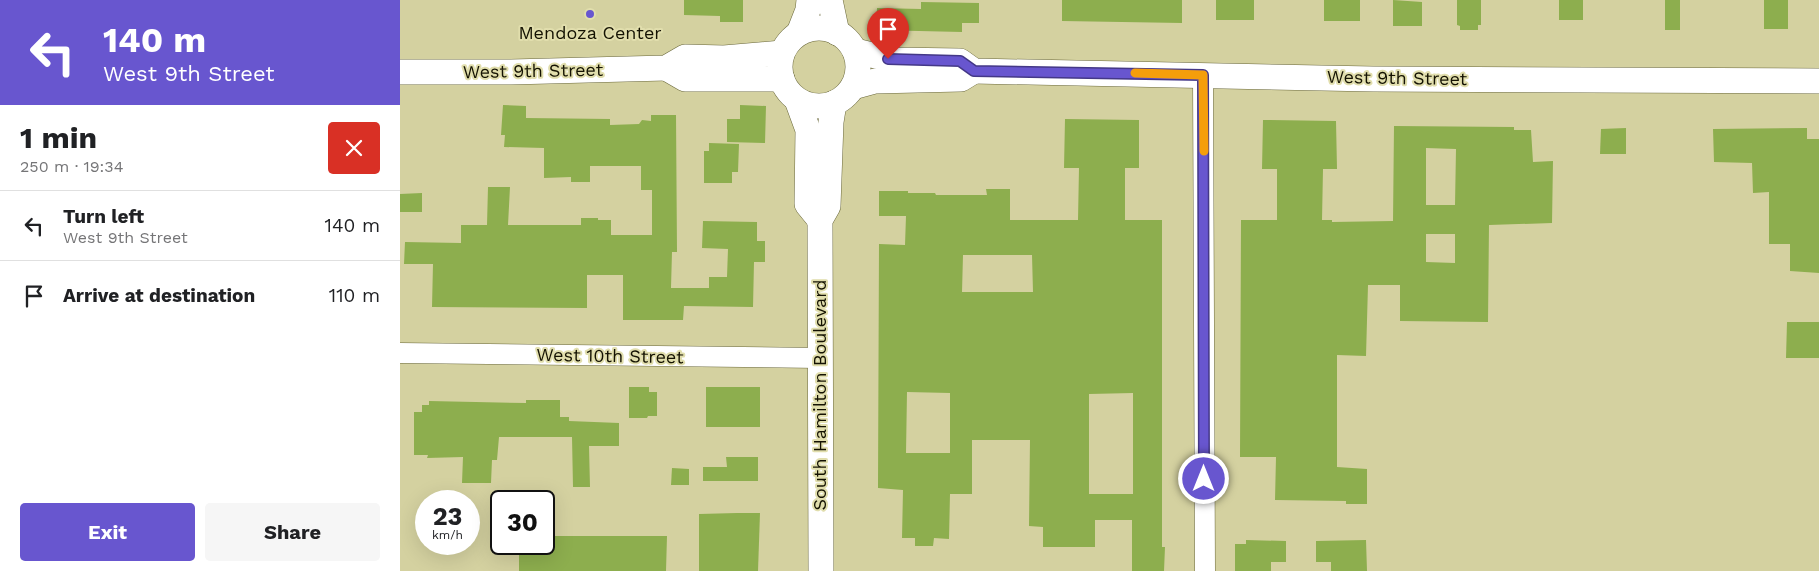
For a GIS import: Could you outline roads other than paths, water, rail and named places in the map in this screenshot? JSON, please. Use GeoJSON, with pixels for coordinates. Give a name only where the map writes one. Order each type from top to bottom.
{"type":"FeatureCollection","features":[{"type":"Feature","properties":{"kind":"street"},"geometry":{"type":"LineString","coordinates":[[799,34],[808,10],[809,0]]}},
{"type":"Feature","properties":{"kind":"street"},"geometry":{"type":"LineString","coordinates":[[830,0],[837,33]]}},
{"type":"Feature","properties":{"kind":"street"},"geometry":{"type":"LineString","coordinates":[[825,28],[837,33],[848,40],[855,51],[858,69],[853,87],[845,97],[834,103],[821,106],[809,105],[797,100],[788,91],[782,79],[780,66],[782,53],[789,42],[799,34],[812,29],[825,28]]}},
{"type":"Feature","properties":{"kind":"street","name":"West 9th Street"},"geometry":{"type":"LineString","coordinates":[[855,51],[893,60],[960,61],[974,71],[1373,79],[1819,81]]}},
{"type":"Feature","properties":{"kind":"street","name":"West 9th Street"},"geometry":{"type":"LineString","coordinates":[[400,72],[511,72],[666,68],[685,57],[724,58],[782,53]]}},
{"type":"Feature","properties":{"kind":"street","name":"West 9th Street"},"geometry":{"type":"LineString","coordinates":[[666,68],[685,78],[782,79]]}},
{"type":"Feature","properties":{"kind":"street","name":"West 9th Street"},"geometry":{"type":"LineString","coordinates":[[853,87],[875,82],[961,80],[974,71]]}},
{"type":"Feature","properties":{"kind":"street"},"geometry":{"type":"LineString","coordinates":[[1203,75],[1205,571]]}},
{"type":"Feature","properties":{"kind":"street"},"geometry":{"type":"LineString","coordinates":[[797,100],[808,130],[807,204],[820,220]]}},
{"type":"Feature","properties":{"kind":"street","name":"South Hamilton Boulevard"},"geometry":{"type":"LineString","coordinates":[[821,571],[820,220],[828,206],[831,122],[834,103]]}},
{"type":"Feature","properties":{"kind":"street","name":"West 10th Street"},"geometry":{"type":"LineString","coordinates":[[400,353],[819,358]]}},
{"type":"Feature","properties":{"kind":"place","name":"Mendoza Center"},"geometry":{"type":"Point","coordinates":[590,14]}}]}
